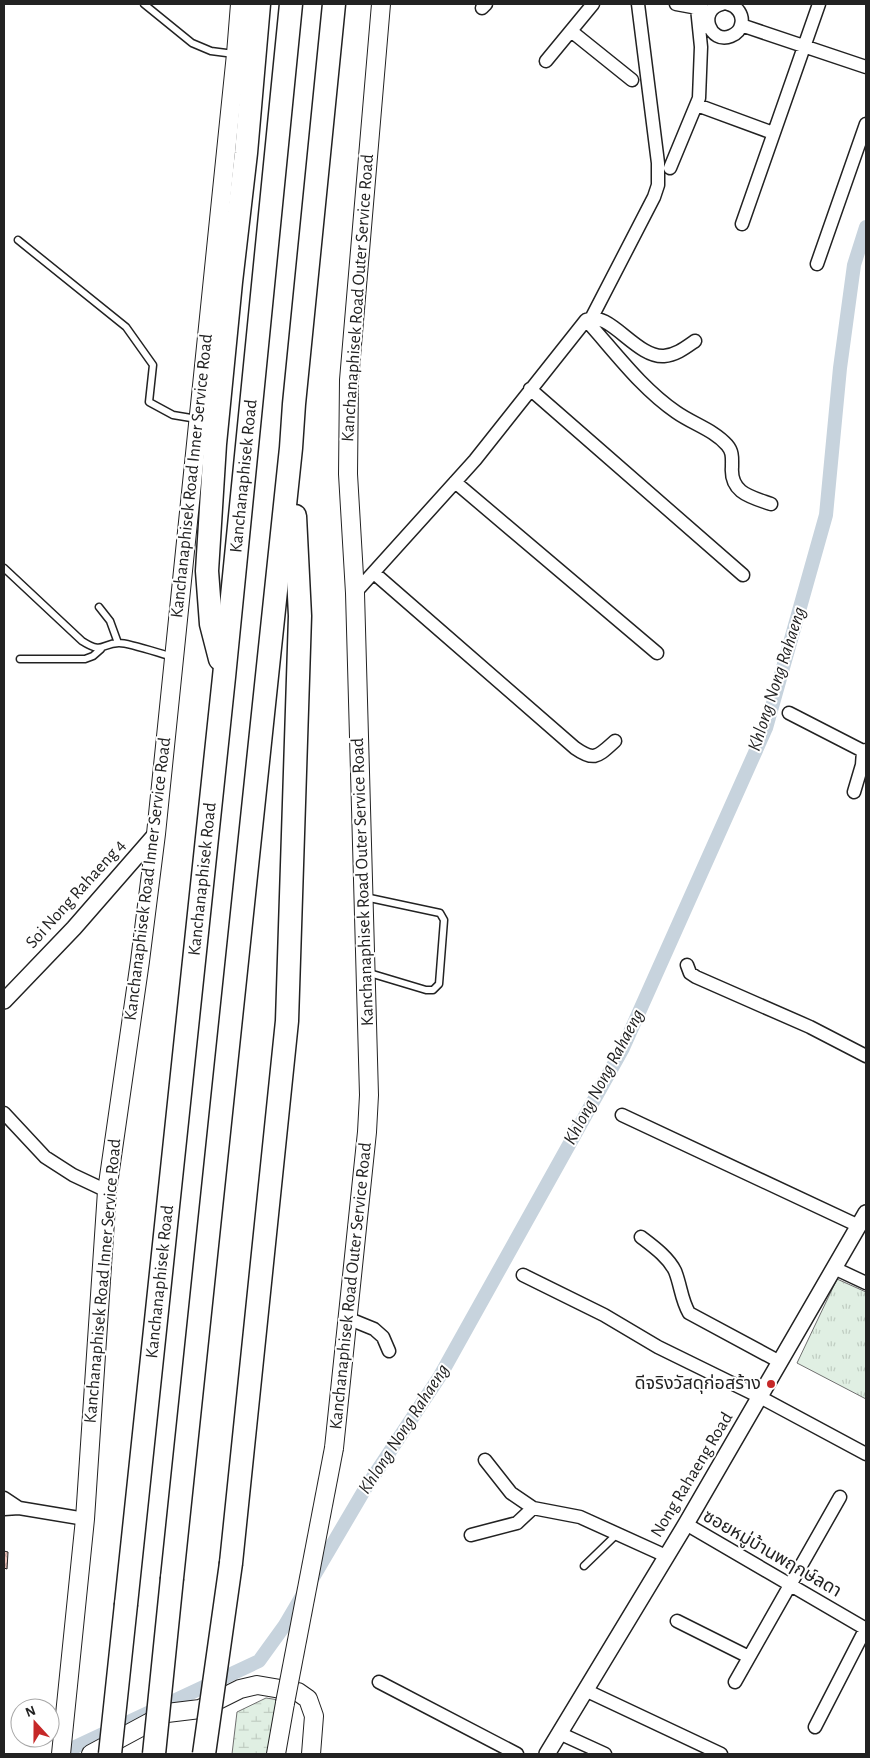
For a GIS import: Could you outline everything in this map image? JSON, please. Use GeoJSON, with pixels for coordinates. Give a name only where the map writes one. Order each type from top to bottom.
{"type":"FeatureCollection","features":[{"type":"Feature","properties":{"kind":"highway"},"geometry":{"type":"LineString","coordinates":[[224,677],[212,624],[207,571],[215,444],[259,4]]}},
{"type":"Feature","properties":{"kind":"highway"},"geometry":{"type":"LineString","coordinates":[[251,92],[281,4]]}},
{"type":"Feature","properties":{"kind":"highway","name":"Kanchanaphisek Road"},"geometry":{"type":"LineString","coordinates":[[110,1754],[224,677],[291,4]]}},
{"type":"Feature","properties":{"kind":"highway"},"geometry":{"type":"LineString","coordinates":[[154,1754],[291,448],[294,394],[334,4]]}},
{"type":"Feature","properties":{"kind":"highway"},"geometry":{"type":"LineString","coordinates":[[204,1754],[231,1562],[287,1021],[300,616],[291,448]]}},
{"type":"Feature","properties":{"kind":"main road","name":"Kanchanaphisek Road Inner Service Road"},"geometry":{"type":"LineString","coordinates":[[61,1754],[85,1519],[107,1190],[156,834],[240,4]]}},
{"type":"Feature","properties":{"kind":"main road","name":"Kanchanaphisek Road Outer Service Road"},"geometry":{"type":"LineString","coordinates":[[276,1754],[334,1448],[367,1132],[369,1095],[355,593],[348,474],[349,380],[381,4]]}},
{"type":"Feature","properties":{"kind":"main road"},"geometry":{"type":"LineString","coordinates":[[90,1754],[167,1713],[200,1709],[240,1689],[257,1685],[298,1692],[308,1699],[314,1716],[311,1754]]}},
{"type":"Feature","properties":{"kind":"street"},"geometry":{"type":"LineString","coordinates":[[546,61],[593,4]]}},
{"type":"Feature","properties":{"kind":"street"},"geometry":{"type":"LineString","coordinates":[[355,593],[455,482],[589,318],[654,196],[658,185],[658,163],[638,4]]}},
{"type":"Feature","properties":{"kind":"street"},"geometry":{"type":"LineString","coordinates":[[676,4],[697,8],[725,5],[739,10],[742,17],[741,25],[736,33],[727,37],[717,36],[710,29],[708,20],[725,5]]}},
{"type":"Feature","properties":{"kind":"street"},"geometry":{"type":"LineString","coordinates":[[742,224],[819,4]]}},
{"type":"Feature","properties":{"kind":"street"},"geometry":{"type":"LineString","coordinates":[[670,168],[699,98],[701,48],[697,8]]}},
{"type":"Feature","properties":{"kind":"street"},"geometry":{"type":"LineString","coordinates":[[741,25],[866,67]]}},
{"type":"Feature","properties":{"kind":"street"},"geometry":{"type":"LineString","coordinates":[[571,31],[632,80]]}},
{"type":"Feature","properties":{"kind":"street"},"geometry":{"type":"LineString","coordinates":[[697,105],[774,133]]}},
{"type":"Feature","properties":{"kind":"street"},"geometry":{"type":"LineString","coordinates":[[816,264],[866,124]]}},
{"type":"Feature","properties":{"kind":"street"},"geometry":{"type":"LineString","coordinates":[[589,318],[597,318],[606,322],[636,346],[650,354],[662,356],[677,353],[695,342]]}},
{"type":"Feature","properties":{"kind":"street"},"geometry":{"type":"LineString","coordinates":[[589,318],[646,388],[677,412],[723,440],[733,455],[731,476],[734,484],[741,492],[771,504]]}},
{"type":"Feature","properties":{"kind":"street"},"geometry":{"type":"LineString","coordinates":[[530,389],[743,575]]}},
{"type":"Feature","properties":{"kind":"street"},"geometry":{"type":"LineString","coordinates":[[455,482],[656,653]]}},
{"type":"Feature","properties":{"kind":"street"},"geometry":{"type":"LineString","coordinates":[[374,573],[586,756],[594,756],[602,752],[614,741]]}},
{"type":"Feature","properties":{"kind":"street"},"geometry":{"type":"LineString","coordinates":[[789,714],[865,750],[854,792]]}},
{"type":"Feature","properties":{"kind":"street","name":"Soi Nong Rahaeng 4"},"geometry":{"type":"LineString","coordinates":[[4,1002],[74,928],[156,834]]}},
{"type":"Feature","properties":{"kind":"street"},"geometry":{"type":"LineString","coordinates":[[687,965],[690,973],[696,977],[810,1027],[866,1056]]}},
{"type":"Feature","properties":{"kind":"street"},"geometry":{"type":"LineString","coordinates":[[4,1113],[45,1157],[73,1175],[107,1190]]}},
{"type":"Feature","properties":{"kind":"street"},"geometry":{"type":"LineString","coordinates":[[622,1115],[862,1219]]}},
{"type":"Feature","properties":{"kind":"street","name":"Nong Rahaeng Road"},"geometry":{"type":"LineString","coordinates":[[547,1754],[686,1524],[862,1219]]}},
{"type":"Feature","properties":{"kind":"street"},"geometry":{"type":"LineString","coordinates":[[641,1238],[662,1254],[674,1270],[683,1303],[689,1313],[780,1362]]}},
{"type":"Feature","properties":{"kind":"street"},"geometry":{"type":"LineString","coordinates":[[834,1268],[866,1284]]}},
{"type":"Feature","properties":{"kind":"street"},"geometry":{"type":"LineString","coordinates":[[524,1275],[604,1315],[658,1347],[760,1397],[866,1454]]}},
{"type":"Feature","properties":{"kind":"street"},"geometry":{"type":"LineString","coordinates":[[347,1318],[374,1329],[383,1336],[389,1351]]}},
{"type":"Feature","properties":{"kind":"street"},"geometry":{"type":"LineString","coordinates":[[485,1460],[511,1493],[533,1508],[580,1517],[666,1556]]}},
{"type":"Feature","properties":{"kind":"street"},"geometry":{"type":"LineString","coordinates":[[735,1682],[840,1497]]}},
{"type":"Feature","properties":{"kind":"street"},"geometry":{"type":"LineString","coordinates":[[4,1498],[19,1508]]}},
{"type":"Feature","properties":{"kind":"street"},"geometry":{"type":"LineString","coordinates":[[4,1509],[19,1508],[85,1519]]}},
{"type":"Feature","properties":{"kind":"street"},"geometry":{"type":"LineString","coordinates":[[470,1535],[517,1523],[533,1508]]}},
{"type":"Feature","properties":{"kind":"street","name":"ซอยหมู่บ้านพฤกษ์ลดา"},"geometry":{"type":"LineString","coordinates":[[686,1524],[866,1629]]}},
{"type":"Feature","properties":{"kind":"street"},"geometry":{"type":"LineString","coordinates":[[677,1621],[749,1657]]}},
{"type":"Feature","properties":{"kind":"street"},"geometry":{"type":"LineString","coordinates":[[815,1727],[866,1629]]}},
{"type":"Feature","properties":{"kind":"street"},"geometry":{"type":"LineString","coordinates":[[379,1682],[517,1754]]}},
{"type":"Feature","properties":{"kind":"street"},"geometry":{"type":"LineString","coordinates":[[585,1690],[720,1754]]}},
{"type":"Feature","properties":{"kind":"street"},"geometry":{"type":"LineString","coordinates":[[559,1733],[606,1754]]}},
{"type":"Feature","properties":{"kind":"lane"},"geometry":{"type":"LineString","coordinates":[[144,4],[192,43],[211,51],[236,54]]}},
{"type":"Feature","properties":{"kind":"lane"},"geometry":{"type":"LineString","coordinates":[[18,240],[126,327],[153,365],[149,402],[173,415],[198,420]]}},
{"type":"Feature","properties":{"kind":"lane"},"geometry":{"type":"LineString","coordinates":[[4,568],[82,641],[101,649]]}},
{"type":"Feature","properties":{"kind":"lane"},"geometry":{"type":"LineString","coordinates":[[100,607],[110,621],[118,643]]}},
{"type":"Feature","properties":{"kind":"lane"},"geometry":{"type":"LineString","coordinates":[[20,659],[85,659],[101,649],[118,643],[173,657]]}},
{"type":"Feature","properties":{"kind":"lane"},"geometry":{"type":"LineString","coordinates":[[363,896],[440,913],[444,920],[439,984],[433,990],[426,990],[365,972]]}},
{"type":"Feature","properties":{"kind":"lane"},"geometry":{"type":"LineString","coordinates":[[584,1566],[617,1534]]}},
{"type":"Feature","properties":{"kind":"green space"},"geometry":{"type":"Polygon","coordinates":[[[837,1279],[866,1292],[866,1399],[797,1363],[837,1279]]]}},
{"type":"Feature","properties":{"kind":"green space"},"geometry":{"type":"Polygon","coordinates":[[[266,1698],[279,1700],[270,1754],[232,1754],[237,1712],[266,1698]]]}},
{"type":"Feature","properties":{"kind":"building"},"geometry":{"type":"Polygon","coordinates":[[[4,1551],[8,1552],[7,1569],[4,1568],[4,1551]]]}},
{"type":"Feature","properties":{"kind":"waterway","name":"Khlong Nong Rahaeng"},"geometry":{"type":"LineString","coordinates":[[60,1754],[259,1661],[285,1625],[365,1489],[440,1376],[623,1048],[766,728],[826,515],[840,368],[854,265],[866,227]]}},
{"type":"Feature","properties":{"kind":"place","name":"ดีจริงวัสดุก่อสร้าง"},"geometry":{"type":"Point","coordinates":[771,1384]}}]}
